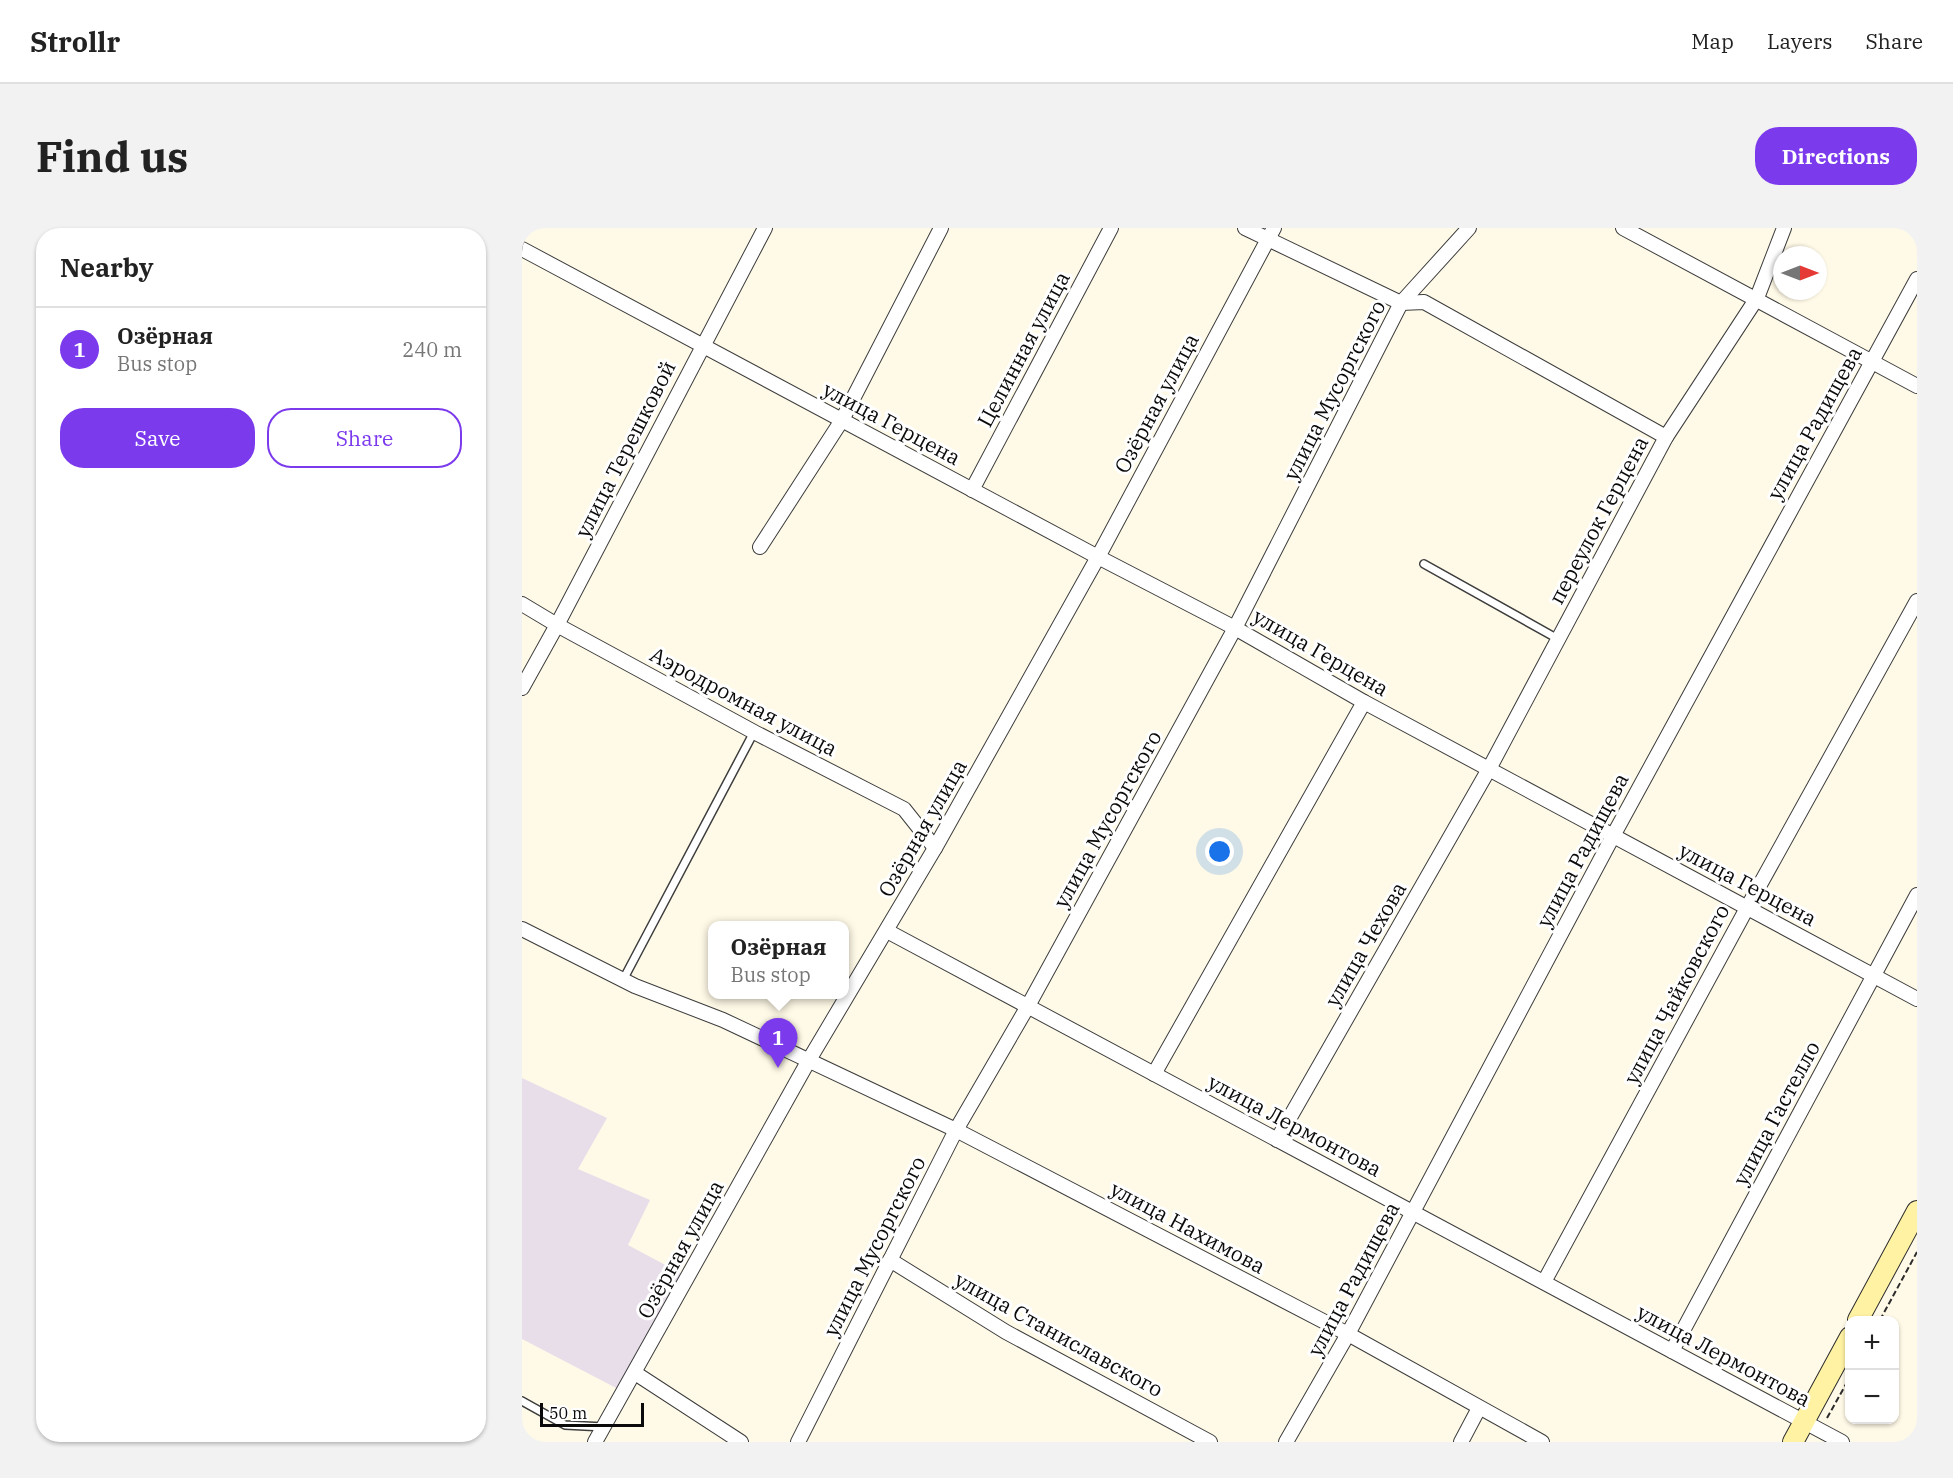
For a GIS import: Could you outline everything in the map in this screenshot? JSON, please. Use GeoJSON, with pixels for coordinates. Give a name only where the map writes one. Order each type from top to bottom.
{"type":"FeatureCollection","features":[{"type":"Feature","properties":{"kind":"street","name":"улица Терешковой"},"geometry":{"type":"LineString","coordinates":[[522,688],[765,228]]}},
{"type":"Feature","properties":{"kind":"street"},"geometry":{"type":"LineString","coordinates":[[760,547],[842,420],[941,228]]}},
{"type":"Feature","properties":{"kind":"street","name":"Целинная улица"},"geometry":{"type":"LineString","coordinates":[[972,490],[1111,228]]}},
{"type":"Feature","properties":{"kind":"street"},"geometry":{"type":"LineString","coordinates":[[1245,228],[1270,234],[1401,303],[1424,302],[1666,437]]}},
{"type":"Feature","properties":{"kind":"street","name":"улица Мусоргского"},"geometry":{"type":"LineString","coordinates":[[798,1442],[956,1130],[1028,1005],[1235,628],[1401,303],[1469,228]]}},
{"type":"Feature","properties":{"kind":"street"},"geometry":{"type":"LineString","coordinates":[[1623,228],[1917,386]]}},
{"type":"Feature","properties":{"kind":"street","name":"переулок Герцена"},"geometry":{"type":"LineString","coordinates":[[1489,769],[1666,437],[1756,298],[1784,228]]}},
{"type":"Feature","properties":{"kind":"street","name":"Озёрная улица"},"geometry":{"type":"LineString","coordinates":[[849,994],[887,931],[1098,557],[1270,234]]}},
{"type":"Feature","properties":{"kind":"street","name":"улица Герцена"},"geometry":{"type":"LineString","coordinates":[[522,249],[1235,628],[1364,702],[1917,999]]}},
{"type":"Feature","properties":{"kind":"street","name":"улица Радищева"},"geometry":{"type":"LineString","coordinates":[[1286,1442],[1348,1334],[1613,836],[1917,279]]}},
{"type":"Feature","properties":{"kind":"street","name":"улица Чайковского"},"geometry":{"type":"LineString","coordinates":[[1544,1282],[1917,601]]}},
{"type":"Feature","properties":{"kind":"street","name":"Аэродромная улица"},"geometry":{"type":"LineString","coordinates":[[522,604],[754,732],[904,809],[934,848]]}},
{"type":"Feature","properties":{"kind":"street"},"geometry":{"type":"LineString","coordinates":[[1154,1074],[1364,702]]}},
{"type":"Feature","properties":{"kind":"street","name":"улица Чехова"},"geometry":{"type":"LineString","coordinates":[[1277,1140],[1489,769]]}},
{"type":"Feature","properties":{"kind":"street","name":"улица Гастелло"},"geometry":{"type":"LineString","coordinates":[[1672,1351],[1917,895]]}},
{"type":"Feature","properties":{"kind":"street","name":"улица Нахимова"},"geometry":{"type":"LineString","coordinates":[[522,929],[624,980],[723,1020],[956,1130],[1348,1334],[1542,1442]]}},
{"type":"Feature","properties":{"kind":"street","name":"улица Лермонтова"},"geometry":{"type":"LineString","coordinates":[[887,931],[1842,1442]]}},
{"type":"Feature","properties":{"kind":"street","name":"Озёрная улица"},"geometry":{"type":"LineString","coordinates":[[595,1442],[809,1060],[846,999]]}},
{"type":"Feature","properties":{"kind":"street"},"geometry":{"type":"LineString","coordinates":[[1860,1316],[1917,1211]]}},
{"type":"Feature","properties":{"kind":"street","name":"улица Станиславского"},"geometry":{"type":"LineString","coordinates":[[890,1260],[1006,1332],[1210,1442]]}},
{"type":"Feature","properties":{"kind":"street"},"geometry":{"type":"LineString","coordinates":[[1793,1442],[1812,1426],[1845,1349]]}},
{"type":"Feature","properties":{"kind":"street"},"geometry":{"type":"LineString","coordinates":[[635,1373],[741,1442]]}},
{"type":"Feature","properties":{"kind":"street"},"geometry":{"type":"LineString","coordinates":[[1461,1442],[1479,1408]]}},
{"type":"Feature","properties":{"kind":"lane"},"geometry":{"type":"LineString","coordinates":[[1424,564],[1558,639]]}},
{"type":"Feature","properties":{"kind":"lane"},"geometry":{"type":"LineString","coordinates":[[624,980],[754,732]]}},
{"type":"Feature","properties":{"kind":"lane"},"geometry":{"type":"LineString","coordinates":[[522,1401],[565,1425],[604,1426]]}},
{"type":"Feature","properties":{"kind":"path"},"geometry":{"type":"LineString","coordinates":[[1882,1316],[1917,1252]]}},
{"type":"Feature","properties":{"kind":"path"},"geometry":{"type":"LineString","coordinates":[[1812,1426],[1845,1383]]}},
{"type":"Feature","properties":{"kind":"shaded area"},"geometry":{"type":"Polygon","coordinates":[[[522,1078],[607,1118],[578,1169],[650,1200],[628,1245],[684,1275],[620,1390],[522,1339],[522,1078]]]}},
{"type":"Feature","properties":{"kind":"place","name":"Озёрная"},"geometry":{"type":"Point","coordinates":[778,1068]}}]}
